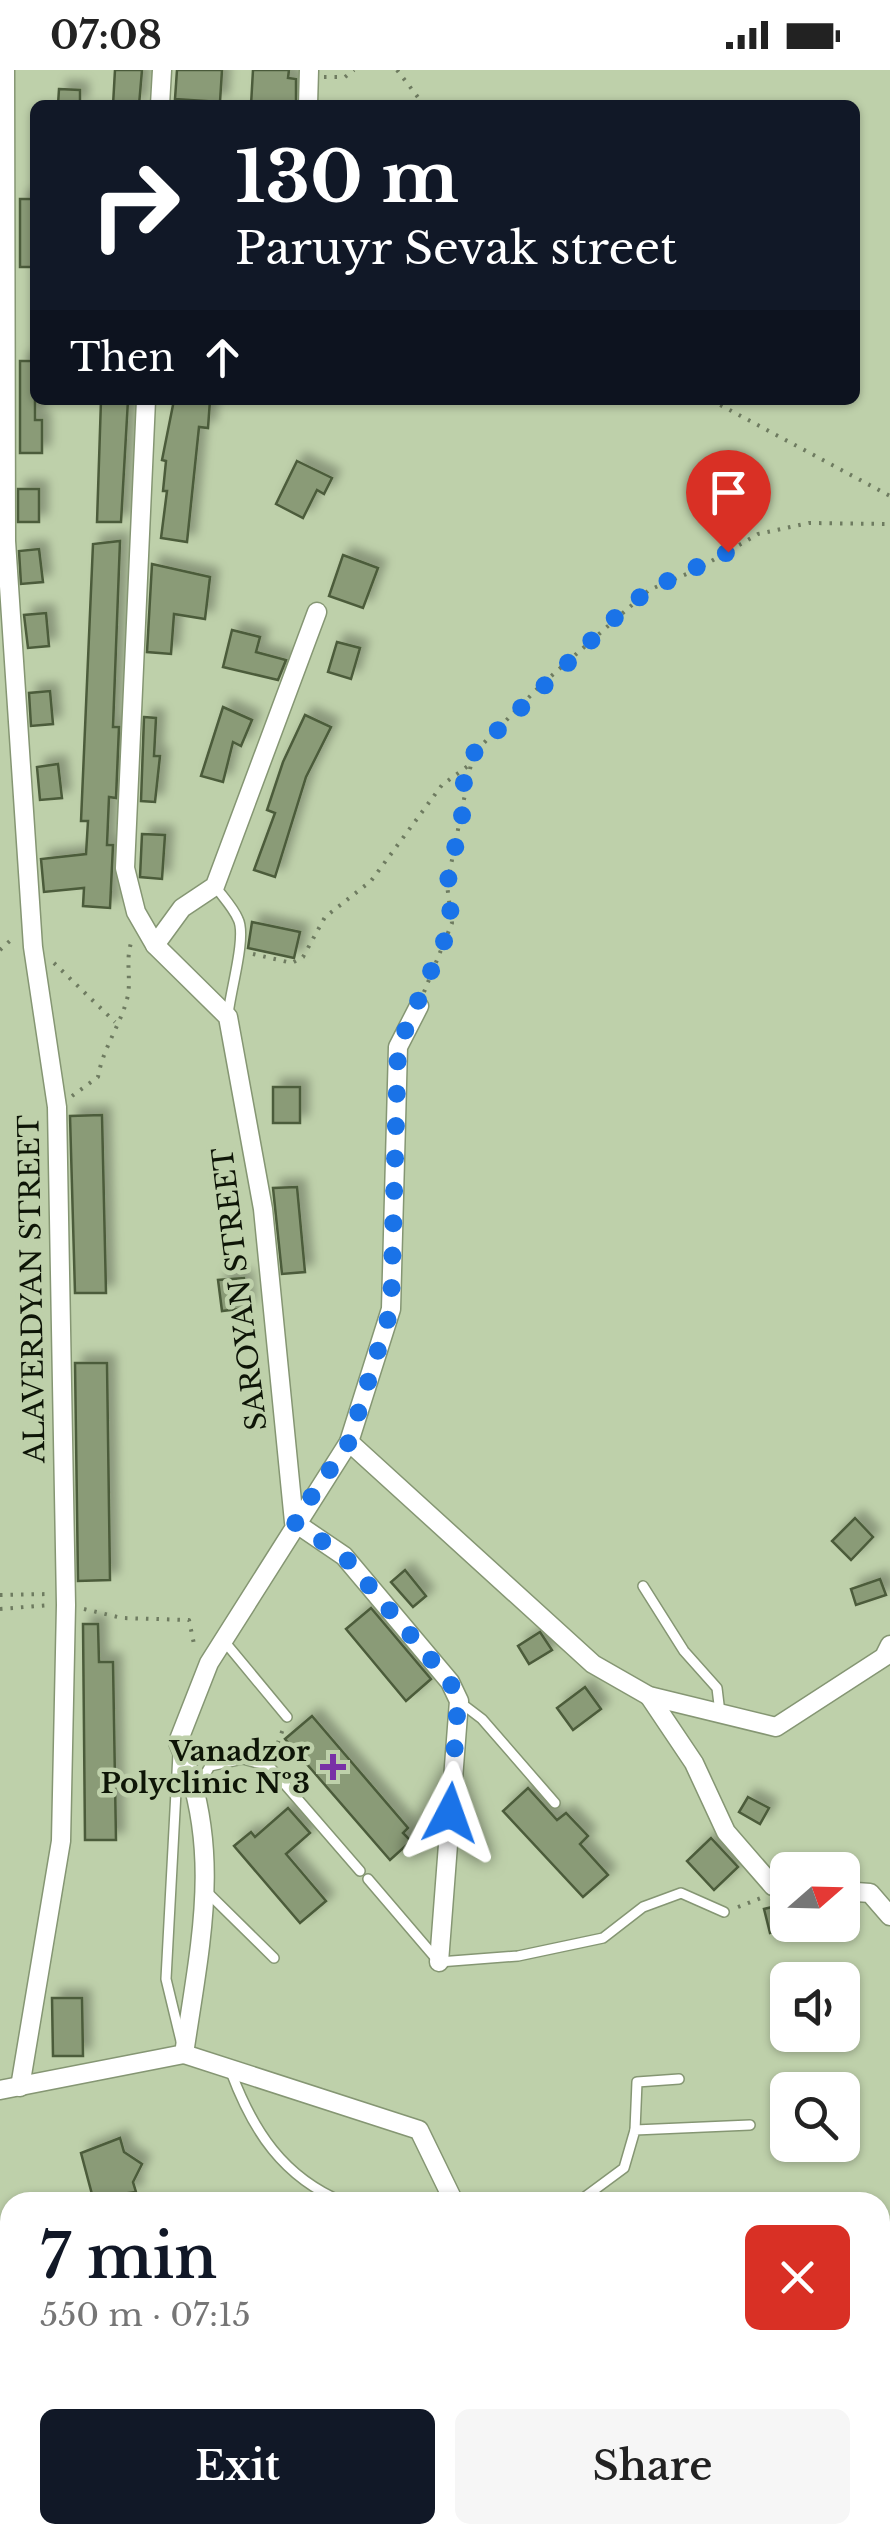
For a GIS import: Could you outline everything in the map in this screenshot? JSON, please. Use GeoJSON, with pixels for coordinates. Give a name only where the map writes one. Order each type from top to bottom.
{"type":"FeatureCollection","features":[{"type":"Feature","properties":{"kind":"street","name":"ALAVERDYAN STREET"},"geometry":{"type":"LineString","coordinates":[[5,70],[3,541],[33,947],[57,1107],[66,1605],[61,1840],[20,2087]]}},
{"type":"Feature","properties":{"kind":"street"},"geometry":{"type":"LineString","coordinates":[[160,100],[162,70]]}},
{"type":"Feature","properties":{"kind":"street"},"geometry":{"type":"LineString","coordinates":[[308,100],[309,74]]}},
{"type":"Feature","properties":{"kind":"street"},"geometry":{"type":"LineString","coordinates":[[146,405],[125,868],[136,912],[150,937],[228,1018]]}},
{"type":"Feature","properties":{"kind":"street"},"geometry":{"type":"LineString","coordinates":[[150,937],[182,908],[215,886],[317,612]]}},
{"type":"Feature","properties":{"kind":"street"},"geometry":{"type":"LineString","coordinates":[[184,2054],[208,1893],[198,1787],[178,1742],[209,1663],[294,1522],[349,1442],[391,1309],[398,1047],[418,1006]]}},
{"type":"Feature","properties":{"kind":"street","name":"SAROYAN STREET"},"geometry":{"type":"LineString","coordinates":[[228,1018],[264,1209],[294,1522]]}},
{"type":"Feature","properties":{"kind":"street"},"geometry":{"type":"LineString","coordinates":[[349,1442],[594,1664],[649,1696],[776,1727],[888,1654]]}},
{"type":"Feature","properties":{"kind":"street"},"geometry":{"type":"LineString","coordinates":[[294,1522],[344,1556],[450,1682],[458,1701],[439,1962]]}},
{"type":"Feature","properties":{"kind":"street"},"geometry":{"type":"LineString","coordinates":[[649,1696],[694,1763],[726,1832],[770,1882]]}},
{"type":"Feature","properties":{"kind":"street"},"geometry":{"type":"LineString","coordinates":[[860,1892],[870,1893],[890,1916]]}},
{"type":"Feature","properties":{"kind":"street"},"geometry":{"type":"LineString","coordinates":[[0,2090],[184,2054],[419,2130],[449,2192]]}},
{"type":"Feature","properties":{"kind":"lane"},"geometry":{"type":"LineString","coordinates":[[215,886],[240,922],[242,938],[232,975],[228,1018]]}},
{"type":"Feature","properties":{"kind":"lane"},"geometry":{"type":"LineString","coordinates":[[643,1586],[684,1651],[718,1688],[720,1713]]}},
{"type":"Feature","properties":{"kind":"lane"},"geometry":{"type":"LineString","coordinates":[[224,1641],[288,1716]]}},
{"type":"Feature","properties":{"kind":"lane"},"geometry":{"type":"LineString","coordinates":[[458,1701],[482,1718],[555,1803]]}},
{"type":"Feature","properties":{"kind":"lane"},"geometry":{"type":"LineString","coordinates":[[178,1742],[166,1979],[184,2054]]}},
{"type":"Feature","properties":{"kind":"lane"},"geometry":{"type":"LineString","coordinates":[[198,1787],[210,1766],[243,1758],[269,1766],[439,1962],[518,1956],[603,1938],[643,1906],[680,1893],[728,1910]]}},
{"type":"Feature","properties":{"kind":"lane"},"geometry":{"type":"LineString","coordinates":[[208,1893],[274,1958]]}},
{"type":"Feature","properties":{"kind":"lane"},"geometry":{"type":"LineString","coordinates":[[230,2069],[246,2110],[273,2152],[318,2192]]}},
{"type":"Feature","properties":{"kind":"lane"},"geometry":{"type":"LineString","coordinates":[[592,2192],[624,2168],[636,2130],[637,2082],[680,2078]]}},
{"type":"Feature","properties":{"kind":"lane"},"geometry":{"type":"LineString","coordinates":[[636,2130],[750,2125]]}},
{"type":"Feature","properties":{"kind":"path"},"geometry":{"type":"LineString","coordinates":[[309,74],[345,77],[354,70]]}},
{"type":"Feature","properties":{"kind":"path"},"geometry":{"type":"LineString","coordinates":[[397,70],[420,100]]}},
{"type":"Feature","properties":{"kind":"path"},"geometry":{"type":"LineString","coordinates":[[720,405],[890,496]]}},
{"type":"Feature","properties":{"kind":"path"},"geometry":{"type":"LineString","coordinates":[[418,1006],[452,923],[447,885],[473,754],[540,685],[649,590],[696,570],[758,534],[809,522],[890,524]]}},
{"type":"Feature","properties":{"kind":"path"},"geometry":{"type":"LineString","coordinates":[[248,953],[292,963],[304,957],[325,917],[372,881],[442,785],[469,765]]}},
{"type":"Feature","properties":{"kind":"path"},"geometry":{"type":"LineString","coordinates":[[57,1107],[98,1077],[115,1022],[128,996],[127,953],[136,930],[150,937]]}},
{"type":"Feature","properties":{"kind":"path"},"geometry":{"type":"LineString","coordinates":[[0,950],[16,936]]}},
{"type":"Feature","properties":{"kind":"path"},"geometry":{"type":"LineString","coordinates":[[56,965],[115,1022]]}},
{"type":"Feature","properties":{"kind":"path"},"geometry":{"type":"LineString","coordinates":[[0,1594],[45,1591]]}},
{"type":"Feature","properties":{"kind":"path"},"geometry":{"type":"LineString","coordinates":[[66,1605],[122,1618],[189,1620],[193,1646],[209,1663]]}},
{"type":"Feature","properties":{"kind":"path"},"geometry":{"type":"LineString","coordinates":[[0,1609],[45,1606]]}},
{"type":"Feature","properties":{"kind":"path"},"geometry":{"type":"LineString","coordinates":[[269,1766],[288,1716]]}},
{"type":"Feature","properties":{"kind":"path"},"geometry":{"type":"LineString","coordinates":[[728,1910],[748,1906],[763,1897]]}},
{"type":"Feature","properties":{"kind":"building"},"geometry":{"type":"Polygon","coordinates":[[[115,70],[142,70],[139,100],[113,100],[115,70]]]}},
{"type":"Feature","properties":{"kind":"building"},"geometry":{"type":"Polygon","coordinates":[[[177,70],[222,70],[220,100],[175,99],[177,70]]]}},
{"type":"Feature","properties":{"kind":"building"},"geometry":{"type":"Polygon","coordinates":[[[253,70],[289,70],[288,78],[296,79],[296,100],[251,100],[253,70]]]}},
{"type":"Feature","properties":{"kind":"building"},"geometry":{"type":"Polygon","coordinates":[[[59,89],[80,90],[80,100],[58,100],[59,89]]]}},
{"type":"Feature","properties":{"kind":"building"},"geometry":{"type":"Polygon","coordinates":[[[20,199],[30,199],[30,267],[20,267],[20,199]]]}},
{"type":"Feature","properties":{"kind":"building"},"geometry":{"type":"Polygon","coordinates":[[[20,361],[30,361],[30,405],[35,405],[35,420],[42,420],[42,453],[20,453],[20,361]]]}},
{"type":"Feature","properties":{"kind":"building"},"geometry":{"type":"Polygon","coordinates":[[[101,405],[128,405],[121,522],[97,522],[101,405]]]}},
{"type":"Feature","properties":{"kind":"building"},"geometry":{"type":"Polygon","coordinates":[[[173,405],[210,405],[208,428],[199,427],[187,542],[161,538],[167,491],[163,491],[166,461],[162,460],[173,405]]]}},
{"type":"Feature","properties":{"kind":"building"},"geometry":{"type":"Polygon","coordinates":[[[297,461],[332,478],[324,494],[317,490],[303,518],[276,504],[297,461]]]}},
{"type":"Feature","properties":{"kind":"building"},"geometry":{"type":"Polygon","coordinates":[[[18,489],[39,489],[39,522],[18,522],[18,489]]]}},
{"type":"Feature","properties":{"kind":"building"},"geometry":{"type":"Polygon","coordinates":[[[120,541],[113,727],[119,727],[116,798],[109,797],[107,845],[113,845],[110,908],[83,906],[84,888],[44,892],[41,859],[86,854],[88,821],[81,821],[93,544],[120,541]]]}},
{"type":"Feature","properties":{"kind":"building"},"geometry":{"type":"Polygon","coordinates":[[[39,549],[43,582],[21,584],[19,551],[39,549]]]}},
{"type":"Feature","properties":{"kind":"building"},"geometry":{"type":"Polygon","coordinates":[[[343,555],[378,568],[363,608],[329,596],[343,555]]]}},
{"type":"Feature","properties":{"kind":"building"},"geometry":{"type":"Polygon","coordinates":[[[152,564],[210,577],[205,619],[174,614],[171,654],[147,652],[152,564]]]}},
{"type":"Feature","properties":{"kind":"building"},"geometry":{"type":"Polygon","coordinates":[[[46,613],[49,646],[28,648],[24,615],[46,613]]]}},
{"type":"Feature","properties":{"kind":"building"},"geometry":{"type":"Polygon","coordinates":[[[232,630],[260,637],[256,652],[286,660],[278,680],[223,667],[232,630]]]}},
{"type":"Feature","properties":{"kind":"building"},"geometry":{"type":"Polygon","coordinates":[[[337,642],[360,648],[351,679],[328,672],[337,642]]]}},
{"type":"Feature","properties":{"kind":"building"},"geometry":{"type":"Polygon","coordinates":[[[50,691],[53,724],[31,726],[29,693],[50,691]]]}},
{"type":"Feature","properties":{"kind":"building"},"geometry":{"type":"Polygon","coordinates":[[[223,707],[252,720],[241,746],[233,742],[223,782],[201,776],[223,707]]]}},
{"type":"Feature","properties":{"kind":"building"},"geometry":{"type":"Polygon","coordinates":[[[305,715],[331,727],[306,777],[275,877],[254,870],[275,813],[267,810],[305,715]]]}},
{"type":"Feature","properties":{"kind":"building"},"geometry":{"type":"Polygon","coordinates":[[[144,717],[156,718],[154,756],[160,756],[155,802],[141,801],[144,717]]]}},
{"type":"Feature","properties":{"kind":"building"},"geometry":{"type":"Polygon","coordinates":[[[58,764],[62,798],[40,800],[37,767],[58,764]]]}},
{"type":"Feature","properties":{"kind":"building"},"geometry":{"type":"Polygon","coordinates":[[[142,834],[165,835],[162,879],[140,877],[142,834]]]}},
{"type":"Feature","properties":{"kind":"building"},"geometry":{"type":"Polygon","coordinates":[[[252,922],[300,932],[294,958],[248,948],[252,922]]]}},
{"type":"Feature","properties":{"kind":"building"},"geometry":{"type":"Polygon","coordinates":[[[273,1087],[300,1087],[300,1123],[273,1123],[273,1087]]]}},
{"type":"Feature","properties":{"kind":"building"},"geometry":{"type":"Polygon","coordinates":[[[102,1115],[106,1293],[75,1293],[70,1116],[102,1115]]]}},
{"type":"Feature","properties":{"kind":"building"},"geometry":{"type":"Polygon","coordinates":[[[297,1187],[305,1272],[282,1274],[273,1188],[297,1187]]]}},
{"type":"Feature","properties":{"kind":"building"},"geometry":{"type":"Polygon","coordinates":[[[244,1278],[247,1308],[222,1311],[218,1280],[244,1278]]]}},
{"type":"Feature","properties":{"kind":"building"},"geometry":{"type":"Polygon","coordinates":[[[75,1363],[107,1363],[110,1580],[78,1581],[75,1363]]]}},
{"type":"Feature","properties":{"kind":"building"},"geometry":{"type":"Polygon","coordinates":[[[855,1518],[873,1537],[851,1560],[832,1541],[855,1518]]]}},
{"type":"Feature","properties":{"kind":"building"},"geometry":{"type":"Polygon","coordinates":[[[405,1570],[426,1596],[413,1607],[391,1582],[405,1570]]]}},
{"type":"Feature","properties":{"kind":"building"},"geometry":{"type":"Polygon","coordinates":[[[880,1579],[886,1595],[856,1605],[851,1589],[880,1579]]]}},
{"type":"Feature","properties":{"kind":"building"},"geometry":{"type":"Polygon","coordinates":[[[371,1608],[431,1679],[406,1701],[346,1629],[371,1608]]]}},
{"type":"Feature","properties":{"kind":"building"},"geometry":{"type":"Polygon","coordinates":[[[83,1624],[98,1624],[99,1662],[113,1662],[116,1840],[85,1840],[83,1624]]]}},
{"type":"Feature","properties":{"kind":"building"},"geometry":{"type":"Polygon","coordinates":[[[540,1632],[552,1650],[529,1664],[518,1646],[540,1632]]]}},
{"type":"Feature","properties":{"kind":"building"},"geometry":{"type":"Polygon","coordinates":[[[585,1687],[601,1709],[573,1730],[557,1708],[585,1687]]]}},
{"type":"Feature","properties":{"kind":"building","name":"Vanadzor Polyclinic №3"},"geometry":{"type":"Polygon","coordinates":[[[312,1716],[408,1828],[403,1833],[411,1841],[390,1860],[285,1739],[312,1716]]]}},
{"type":"Feature","properties":{"kind":"building"},"geometry":{"type":"Polygon","coordinates":[[[528,1788],[557,1820],[566,1813],[588,1836],[580,1844],[608,1875],[583,1897],[503,1811],[528,1788]]]}},
{"type":"Feature","properties":{"kind":"building"},"geometry":{"type":"Polygon","coordinates":[[[748,1797],[769,1808],[760,1824],[739,1812],[748,1797]]]}},
{"type":"Feature","properties":{"kind":"building"},"geometry":{"type":"Polygon","coordinates":[[[288,1808],[310,1833],[286,1854],[326,1901],[300,1923],[234,1846],[251,1832],[255,1837],[288,1808]]]}},
{"type":"Feature","properties":{"kind":"building"},"geometry":{"type":"Polygon","coordinates":[[[711,1838],[738,1867],[714,1890],[687,1861],[711,1838]]]}},
{"type":"Feature","properties":{"kind":"building"},"geometry":{"type":"Polygon","coordinates":[[[770,1908],[770,1933],[764,1909],[770,1908]]]}},
{"type":"Feature","properties":{"kind":"building"},"geometry":{"type":"Polygon","coordinates":[[[52,1998],[82,1998],[83,2056],[53,2056],[52,1998]]]}},
{"type":"Feature","properties":{"kind":"building"},"geometry":{"type":"Polygon","coordinates":[[[120,2138],[124,2152],[142,2164],[133,2182],[136,2192],[91,2192],[81,2153],[120,2138]]]}},
{"type":"Feature","properties":{"kind":"place","name":"Vanadzor Polyclinic №3"},"geometry":{"type":"Point","coordinates":[333,1767]}},
{"type":"Feature","properties":{"kind":"route"},"geometry":{"type":"LineString","coordinates":[[450,1813],[458,1701],[450,1682],[344,1556],[294,1522],[349,1442],[391,1309],[398,1047],[452,923],[447,885],[462,816],[464,781],[473,754],[540,685],[621,612],[649,590],[728,552]]}}]}
